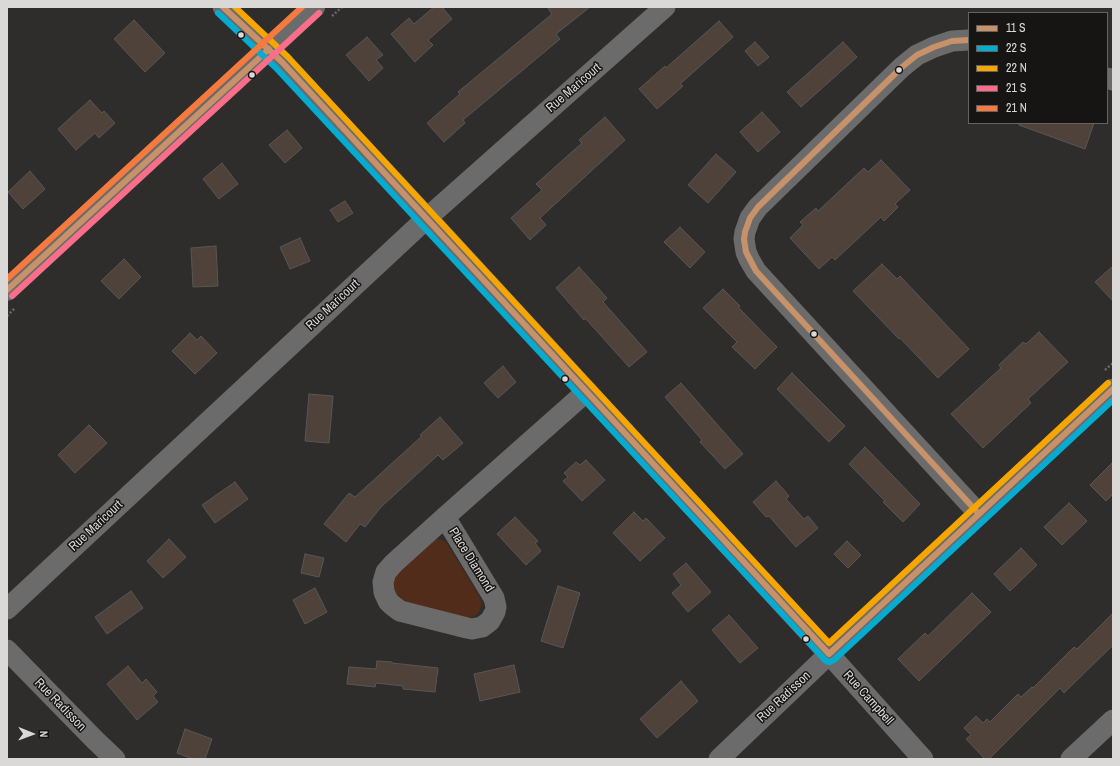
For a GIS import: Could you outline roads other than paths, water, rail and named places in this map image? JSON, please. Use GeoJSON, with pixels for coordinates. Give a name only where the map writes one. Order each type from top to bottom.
{"type":"FeatureCollection","features":[{"type":"Feature","properties":{"kind":"street","name":"Rue Campbell"},"geometry":{"type":"LineString","coordinates":[[224,7],[268,49],[427,218],[830,654],[923,759]]}},
{"type":"Feature","properties":{"kind":"street"},"geometry":{"type":"LineString","coordinates":[[7,290],[314,7]]}},
{"type":"Feature","properties":{"kind":"street","name":"Rue Maricourt"},"geometry":{"type":"LineString","coordinates":[[7,609],[427,218],[665,7]]}},
{"type":"Feature","properties":{"kind":"street"},"geometry":{"type":"LineString","coordinates":[[968,40],[952,41],[934,47],[917,55],[902,67],[758,207],[750,218],[744,238],[746,252],[756,271],[979,514]]}},
{"type":"Feature","properties":{"kind":"street","name":"Rue Radisson"},"geometry":{"type":"LineString","coordinates":[[719,759],[1113,389]]}},
{"type":"Feature","properties":{"kind":"street","name":"Place Diamond"},"geometry":{"type":"LineString","coordinates":[[445,517],[494,598],[496,607],[495,612],[490,621],[482,627],[467,628],[400,611],[388,601],[384,592],[383,582],[386,572],[389,567],[445,517],[587,391]]}},
{"type":"Feature","properties":{"kind":"street","name":"Rue Radisson"},"geometry":{"type":"LineString","coordinates":[[7,650],[115,759]]}},
{"type":"Feature","properties":{"kind":"street"},"geometry":{"type":"LineString","coordinates":[[1071,759],[1113,720]]}}]}
